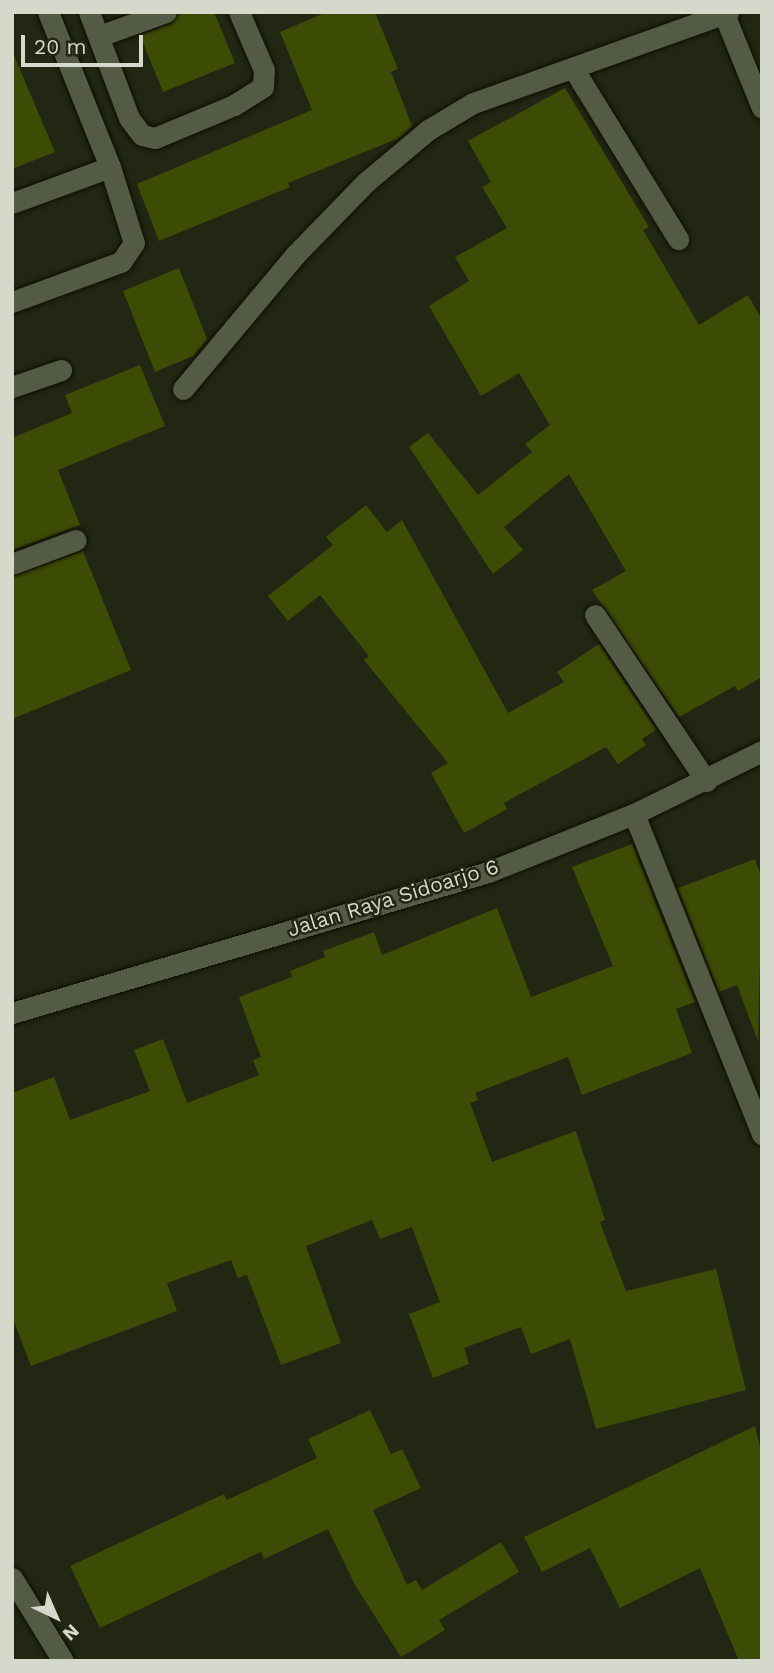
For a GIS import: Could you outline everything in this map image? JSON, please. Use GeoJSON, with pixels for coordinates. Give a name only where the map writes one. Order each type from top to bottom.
{"type":"FeatureCollection","features":[{"type":"Feature","properties":{"kind":"street"},"geometry":{"type":"LineString","coordinates":[[12,302],[128,257],[134,243],[110,167],[48,12]]}},
{"type":"Feature","properties":{"kind":"street"},"geometry":{"type":"LineString","coordinates":[[89,12],[135,127],[155,138],[234,105],[263,87],[264,69],[239,12]]}},
{"type":"Feature","properties":{"kind":"street"},"geometry":{"type":"LineString","coordinates":[[99,36],[166,12]]}},
{"type":"Feature","properties":{"kind":"street"},"geometry":{"type":"LineString","coordinates":[[183,389],[295,255],[398,153],[473,103],[726,13],[762,108]]}},
{"type":"Feature","properties":{"kind":"street"},"geometry":{"type":"LineString","coordinates":[[573,68],[678,239]]}},
{"type":"Feature","properties":{"kind":"street"},"geometry":{"type":"LineString","coordinates":[[12,203],[110,167]]}},
{"type":"Feature","properties":{"kind":"street"},"geometry":{"type":"LineString","coordinates":[[12,387],[61,370]]}},
{"type":"Feature","properties":{"kind":"street"},"geometry":{"type":"LineString","coordinates":[[12,564],[76,540]]}},
{"type":"Feature","properties":{"kind":"street"},"geometry":{"type":"LineString","coordinates":[[595,615],[706,781]]}},
{"type":"Feature","properties":{"kind":"street","name":"Jalan Raya Sidoarjo 6"},"geometry":{"type":"LineString","coordinates":[[12,1013],[488,872],[634,814],[706,781],[762,751]]}},
{"type":"Feature","properties":{"kind":"street"},"geometry":{"type":"LineString","coordinates":[[634,814],[762,1134]]}},
{"type":"Feature","properties":{"kind":"street"},"geometry":{"type":"LineString","coordinates":[[12,1578],[63,1661]]}},
{"type":"Feature","properties":{"kind":"building"},"geometry":{"type":"Polygon","coordinates":[[[179,12],[214,12],[235,63],[163,92],[140,35],[171,24],[179,12]]]}},
{"type":"Feature","properties":{"kind":"building"},"geometry":{"type":"Polygon","coordinates":[[[327,12],[375,12],[398,69],[391,72],[412,126],[399,138],[288,183],[290,187],[159,241],[137,184],[312,110],[280,32],[327,12]]]}},
{"type":"Feature","properties":{"kind":"building"},"geometry":{"type":"Polygon","coordinates":[[[12,51],[55,152],[12,169],[12,51]]]}},
{"type":"Feature","properties":{"kind":"building"},"geometry":{"type":"Polygon","coordinates":[[[565,88],[649,227],[643,230],[699,325],[748,295],[762,320],[762,677],[738,691],[735,686],[679,717],[592,590],[626,571],[569,474],[504,527],[523,550],[493,574],[409,447],[428,433],[478,495],[532,452],[525,444],[550,425],[519,373],[481,396],[429,306],[469,281],[455,257],[507,228],[482,187],[491,182],[468,141],[565,88]]]}},
{"type":"Feature","properties":{"kind":"building"},"geometry":{"type":"Polygon","coordinates":[[[179,268],[207,339],[193,356],[155,372],[123,291],[179,268]]]}},
{"type":"Feature","properties":{"kind":"building"},"geometry":{"type":"Polygon","coordinates":[[[140,365],[165,426],[58,470],[80,525],[12,550],[12,438],[72,413],[65,395],[140,365]]]}},
{"type":"Feature","properties":{"kind":"building"},"geometry":{"type":"Polygon","coordinates":[[[366,505],[387,532],[402,520],[508,713],[564,682],[557,672],[599,644],[656,730],[642,739],[646,745],[618,764],[606,747],[504,803],[507,809],[464,833],[431,773],[448,763],[364,660],[369,656],[320,595],[288,621],[268,596],[333,545],[326,537],[366,505]]]}},
{"type":"Feature","properties":{"kind":"building"},"geometry":{"type":"Polygon","coordinates":[[[83,551],[131,670],[12,719],[12,577],[83,551]]]}},
{"type":"Feature","properties":{"kind":"building"},"geometry":{"type":"Polygon","coordinates":[[[632,844],[695,1002],[676,1009],[692,1053],[582,1095],[568,1057],[475,1093],[478,1100],[470,1103],[492,1162],[576,1131],[605,1220],[600,1222],[626,1291],[716,1269],[746,1390],[596,1429],[570,1339],[531,1354],[521,1327],[464,1348],[469,1364],[433,1378],[409,1314],[440,1302],[412,1227],[380,1239],[372,1220],[306,1246],[341,1343],[281,1365],[247,1275],[238,1278],[231,1260],[167,1283],[177,1311],[31,1366],[12,1316],[12,1093],[54,1077],[70,1120],[150,1091],[134,1050],[163,1039],[187,1103],[259,1075],[253,1060],[261,1057],[239,997],[292,977],[290,971],[325,957],[323,951],[374,932],[382,955],[497,908],[531,997],[613,966],[572,867],[632,844]]]}},
{"type":"Feature","properties":{"kind":"building"},"geometry":{"type":"Polygon","coordinates":[[[755,859],[762,878],[758,1041],[737,985],[719,992],[678,888],[755,859]]]}},
{"type":"Feature","properties":{"kind":"building"},"geometry":{"type":"Polygon","coordinates":[[[370,1410],[391,1454],[402,1449],[421,1488],[373,1510],[407,1585],[416,1580],[422,1590],[501,1542],[519,1572],[439,1620],[445,1630],[401,1657],[355,1585],[328,1529],[264,1559],[261,1552],[100,1628],[70,1566],[224,1494],[227,1500],[317,1458],[308,1439],[370,1410]]]}},
{"type":"Feature","properties":{"kind":"building"},"geometry":{"type":"Polygon","coordinates":[[[755,1426],[762,1455],[762,1661],[739,1661],[700,1568],[620,1608],[590,1548],[542,1572],[524,1537],[755,1426]]]}}]}
